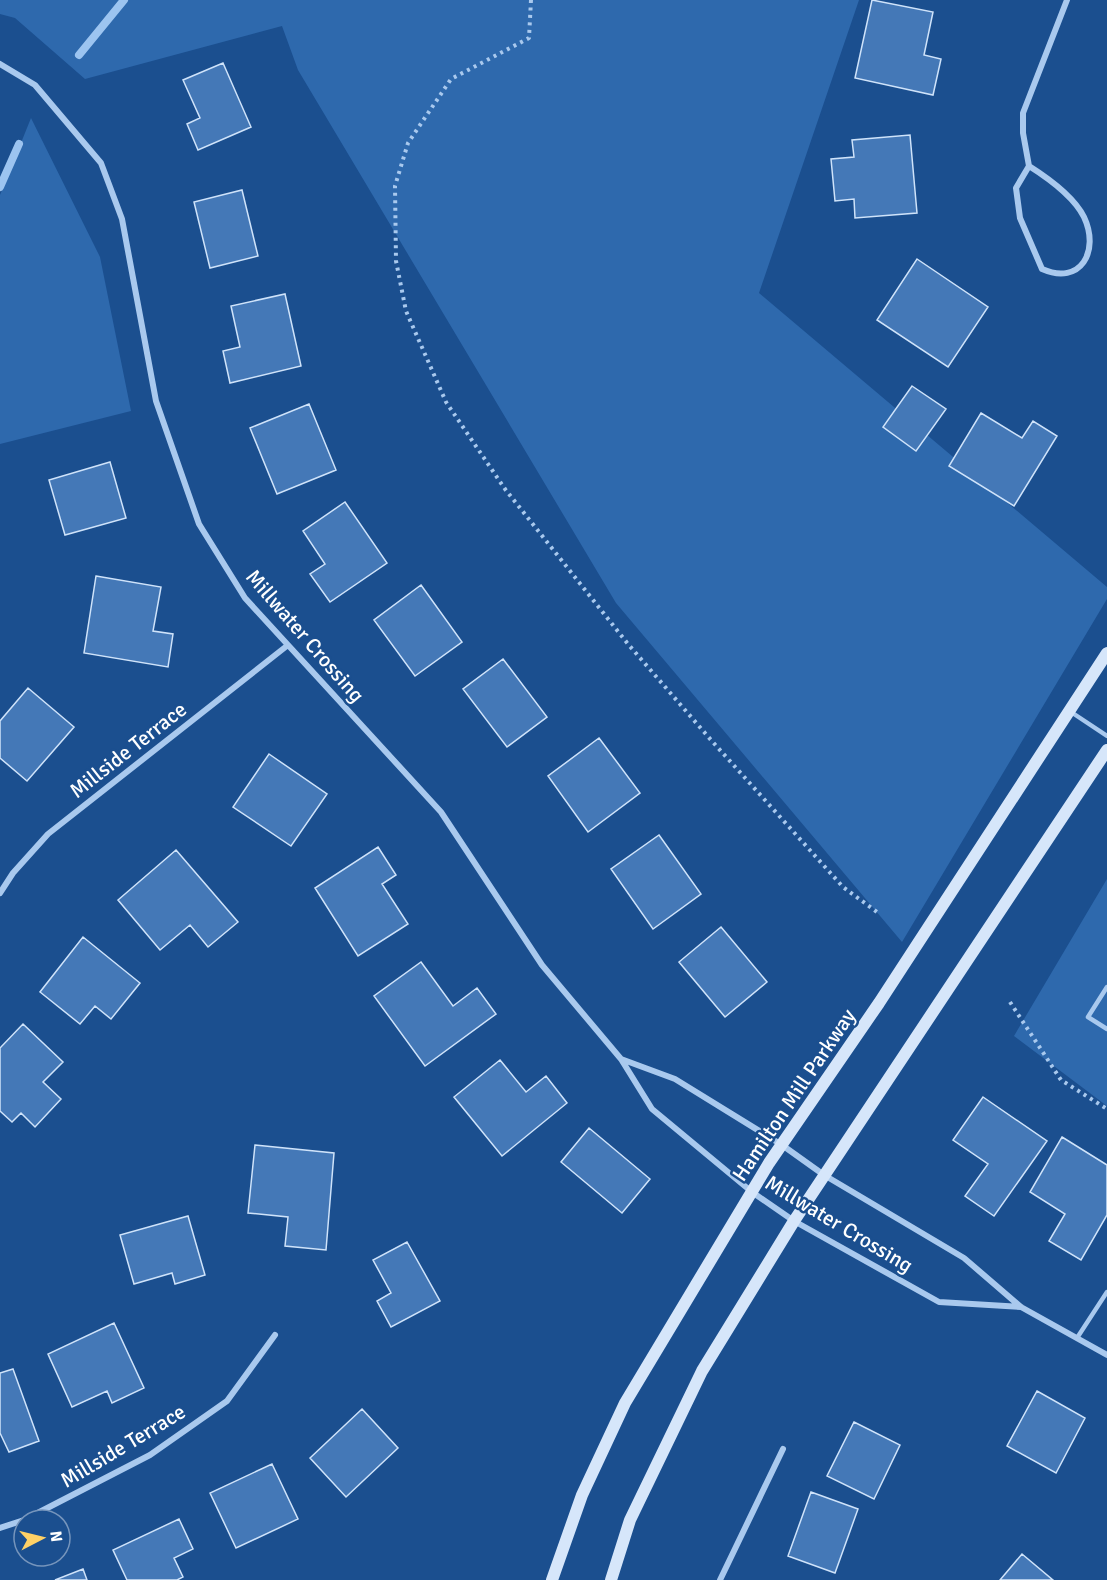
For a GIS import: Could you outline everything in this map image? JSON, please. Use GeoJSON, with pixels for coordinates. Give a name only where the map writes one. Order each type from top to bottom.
{"type":"FeatureCollection","features":[{"type":"Feature","properties":{"kind":"street"},"geometry":{"type":"LineString","coordinates":[[1029,166],[1045,176],[1084,217],[1089,250],[1085,262],[1071,274],[1057,276],[1042,269],[1020,218],[1016,188],[1029,166],[1023,133],[1023,113],[1066,0]]}},
{"type":"Feature","properties":{"kind":"street","name":"Millwater Crossing"},"geometry":{"type":"LineString","coordinates":[[0,64],[35,85],[101,163],[122,219],[156,401],[199,524],[245,598],[441,812],[542,965],[621,1059],[652,1109],[752,1192],[794,1221],[939,1302],[1021,1306]]}},
{"type":"Feature","properties":{"kind":"street","name":"Millside Terrace"},"geometry":{"type":"LineString","coordinates":[[0,894],[13,873],[48,834],[288,645]]}},
{"type":"Feature","properties":{"kind":"street","name":"Hamilton Mill Parkway"},"geometry":{"type":"LineString","coordinates":[[552,1580],[582,1495],[625,1403],[782,1145],[879,1003],[1107,652]]}},
{"type":"Feature","properties":{"kind":"street"},"geometry":{"type":"LineString","coordinates":[[611,1580],[630,1520],[702,1371],[824,1175],[1107,750]]}},
{"type":"Feature","properties":{"kind":"street","name":"Millwater Crossing"},"geometry":{"type":"LineString","coordinates":[[621,1059],[675,1080],[782,1145],[824,1175],[964,1257],[1021,1306],[1107,1355]]}},
{"type":"Feature","properties":{"kind":"street","name":"Millside Terrace"},"geometry":{"type":"LineString","coordinates":[[47,1508],[150,1455],[228,1401],[275,1335]]}},
{"type":"Feature","properties":{"kind":"street"},"geometry":{"type":"LineString","coordinates":[[720,1580],[783,1449]]}},
{"type":"Feature","properties":{"kind":"lane"},"geometry":{"type":"LineString","coordinates":[[1069,711],[1107,736]]}},
{"type":"Feature","properties":{"kind":"lane"},"geometry":{"type":"LineString","coordinates":[[1107,987],[1088,1017],[1107,1029]]}},
{"type":"Feature","properties":{"kind":"lane"},"geometry":{"type":"LineString","coordinates":[[1077,1338],[1107,1292]]}},
{"type":"Feature","properties":{"kind":"path"},"geometry":{"type":"LineString","coordinates":[[531,0],[529,38],[451,79],[408,143],[395,186],[396,261],[406,311],[446,402],[505,489],[628,644],[711,740],[843,887],[877,912]]}},
{"type":"Feature","properties":{"kind":"path"},"geometry":{"type":"LineString","coordinates":[[1010,1002],[1062,1080],[1107,1109]]}},
{"type":"Feature","properties":{"kind":"shaded area"},"geometry":{"type":"Polygon","coordinates":[[[0,0],[859,0],[759,293],[1107,587],[1107,599],[902,942],[616,603],[298,70],[282,26],[85,79],[15,18],[0,14],[0,0]]]}},
{"type":"Feature","properties":{"kind":"shaded area"},"geometry":{"type":"Polygon","coordinates":[[[31,118],[100,257],[131,411],[0,444],[0,195],[31,118]]]}},
{"type":"Feature","properties":{"kind":"shaded area"},"geometry":{"type":"Polygon","coordinates":[[[1107,879],[1107,1106],[1014,1036],[1107,879]]]}},
{"type":"Feature","properties":{"kind":"building"},"geometry":{"type":"Polygon","coordinates":[[[872,0],[933,12],[924,55],[941,59],[933,95],[855,78],[872,0]]]}},
{"type":"Feature","properties":{"kind":"building"},"geometry":{"type":"Polygon","coordinates":[[[223,63],[251,127],[198,150],[187,124],[200,118],[183,80],[223,63]]]}},
{"type":"Feature","properties":{"kind":"building"},"geometry":{"type":"Polygon","coordinates":[[[910,135],[917,213],[855,218],[854,199],[835,201],[831,159],[854,157],[852,140],[910,135]]]}},
{"type":"Feature","properties":{"kind":"building"},"geometry":{"type":"Polygon","coordinates":[[[242,190],[258,256],[210,268],[194,202],[242,190]]]}},
{"type":"Feature","properties":{"kind":"building"},"geometry":{"type":"Polygon","coordinates":[[[917,259],[988,307],[948,367],[877,320],[917,259]]]}},
{"type":"Feature","properties":{"kind":"building"},"geometry":{"type":"Polygon","coordinates":[[[285,294],[301,366],[230,383],[223,351],[240,347],[231,306],[285,294]]]}},
{"type":"Feature","properties":{"kind":"building"},"geometry":{"type":"Polygon","coordinates":[[[912,386],[946,409],[916,451],[883,427],[912,386]]]}},
{"type":"Feature","properties":{"kind":"building"},"geometry":{"type":"Polygon","coordinates":[[[309,404],[336,470],[277,494],[250,428],[309,404]]]}},
{"type":"Feature","properties":{"kind":"building"},"geometry":{"type":"Polygon","coordinates":[[[981,413],[1022,438],[1033,421],[1057,436],[1014,506],[949,466],[981,413]]]}},
{"type":"Feature","properties":{"kind":"building"},"geometry":{"type":"Polygon","coordinates":[[[110,462],[126,518],[65,535],[49,480],[110,462]]]}},
{"type":"Feature","properties":{"kind":"building"},"geometry":{"type":"Polygon","coordinates":[[[345,502],[387,563],[330,602],[310,574],[325,564],[303,531],[345,502]]]}},
{"type":"Feature","properties":{"kind":"building"},"geometry":{"type":"Polygon","coordinates":[[[96,576],[161,587],[153,631],[173,634],[168,667],[84,653],[96,576]]]}},
{"type":"Feature","properties":{"kind":"building"},"geometry":{"type":"Polygon","coordinates":[[[421,585],[462,642],[415,676],[374,620],[421,585]]]}},
{"type":"Feature","properties":{"kind":"building"},"geometry":{"type":"Polygon","coordinates":[[[503,659],[547,717],[507,747],[463,689],[503,659]]]}},
{"type":"Feature","properties":{"kind":"building"},"geometry":{"type":"Polygon","coordinates":[[[28,688],[74,727],[27,781],[0,758],[0,721],[28,688]]]}},
{"type":"Feature","properties":{"kind":"building"},"geometry":{"type":"Polygon","coordinates":[[[599,738],[640,793],[588,832],[548,776],[599,738]]]}},
{"type":"Feature","properties":{"kind":"building"},"geometry":{"type":"Polygon","coordinates":[[[269,754],[327,794],[291,846],[233,807],[269,754]]]}},
{"type":"Feature","properties":{"kind":"building"},"geometry":{"type":"Polygon","coordinates":[[[659,835],[701,894],[653,929],[611,869],[659,835]]]}},
{"type":"Feature","properties":{"kind":"building"},"geometry":{"type":"Polygon","coordinates":[[[378,847],[396,875],[382,884],[408,924],[358,956],[315,888],[378,847]]]}},
{"type":"Feature","properties":{"kind":"building"},"geometry":{"type":"Polygon","coordinates":[[[176,850],[238,922],[208,947],[190,925],[160,950],[118,900],[176,850]]]}},
{"type":"Feature","properties":{"kind":"building"},"geometry":{"type":"Polygon","coordinates":[[[721,927],[767,982],[725,1017],[679,962],[721,927]]]}},
{"type":"Feature","properties":{"kind":"building"},"geometry":{"type":"Polygon","coordinates":[[[83,937],[140,983],[111,1019],[95,1006],[80,1024],[40,992],[83,937]]]}},
{"type":"Feature","properties":{"kind":"building"},"geometry":{"type":"Polygon","coordinates":[[[421,962],[453,1006],[477,988],[496,1014],[425,1066],[374,996],[421,962]]]}},
{"type":"Feature","properties":{"kind":"building"},"geometry":{"type":"Polygon","coordinates":[[[23,1024],[63,1062],[43,1082],[61,1099],[35,1127],[21,1113],[12,1122],[0,1111],[0,1048],[23,1024]]]}},
{"type":"Feature","properties":{"kind":"building"},"geometry":{"type":"Polygon","coordinates":[[[500,1060],[526,1092],[546,1076],[567,1103],[502,1156],[454,1097],[500,1060]]]}},
{"type":"Feature","properties":{"kind":"building"},"geometry":{"type":"Polygon","coordinates":[[[983,1097],[1047,1141],[994,1216],[965,1196],[988,1164],[953,1140],[983,1097]]]}},
{"type":"Feature","properties":{"kind":"building"},"geometry":{"type":"Polygon","coordinates":[[[589,1128],[650,1179],[622,1213],[561,1162],[589,1128]]]}},
{"type":"Feature","properties":{"kind":"building"},"geometry":{"type":"Polygon","coordinates":[[[1062,1137],[1107,1165],[1107,1215],[1081,1260],[1049,1241],[1065,1214],[1030,1192],[1062,1137]]]}},
{"type":"Feature","properties":{"kind":"building"},"geometry":{"type":"Polygon","coordinates":[[[255,1145],[334,1153],[326,1250],[285,1246],[288,1217],[248,1213],[255,1145]]]}},
{"type":"Feature","properties":{"kind":"building"},"geometry":{"type":"Polygon","coordinates":[[[188,1216],[205,1275],[175,1284],[172,1273],[134,1284],[120,1235],[188,1216]]]}},
{"type":"Feature","properties":{"kind":"building"},"geometry":{"type":"Polygon","coordinates":[[[407,1242],[440,1301],[391,1327],[377,1301],[391,1293],[373,1260],[407,1242]]]}},
{"type":"Feature","properties":{"kind":"building"},"geometry":{"type":"Polygon","coordinates":[[[114,1323],[144,1388],[112,1403],[107,1391],[72,1407],[48,1354],[114,1323]]]}},
{"type":"Feature","properties":{"kind":"building"},"geometry":{"type":"Polygon","coordinates":[[[13,1369],[39,1441],[9,1452],[0,1433],[0,1373],[13,1369]]]}},
{"type":"Feature","properties":{"kind":"building"},"geometry":{"type":"Polygon","coordinates":[[[1037,1391],[1085,1418],[1056,1473],[1007,1446],[1037,1391]]]}},
{"type":"Feature","properties":{"kind":"building"},"geometry":{"type":"Polygon","coordinates":[[[362,1409],[398,1448],[346,1497],[310,1458],[362,1409]]]}},
{"type":"Feature","properties":{"kind":"building"},"geometry":{"type":"Polygon","coordinates":[[[854,1422],[900,1445],[874,1499],[827,1476],[854,1422]]]}},
{"type":"Feature","properties":{"kind":"building"},"geometry":{"type":"Polygon","coordinates":[[[272,1464],[298,1519],[236,1548],[210,1493],[272,1464]]]}},
{"type":"Feature","properties":{"kind":"building"},"geometry":{"type":"Polygon","coordinates":[[[811,1492],[858,1509],[835,1573],[788,1556],[811,1492]]]}},
{"type":"Feature","properties":{"kind":"building"},"geometry":{"type":"Polygon","coordinates":[[[179,1519],[193,1549],[174,1558],[183,1577],[177,1580],[127,1580],[113,1550],[179,1519]]]}},
{"type":"Feature","properties":{"kind":"building"},"geometry":{"type":"Polygon","coordinates":[[[1022,1554],[1053,1580],[1000,1580],[1022,1554]]]}},
{"type":"Feature","properties":{"kind":"building"},"geometry":{"type":"Polygon","coordinates":[[[83,1569],[87,1580],[55,1580],[83,1569]]]}},
{"type":"Feature","properties":{"kind":"waterway"},"geometry":{"type":"LineString","coordinates":[[79,55],[124,0]]}},
{"type":"Feature","properties":{"kind":"waterway"},"geometry":{"type":"LineString","coordinates":[[0,187],[19,144]]}}]}
